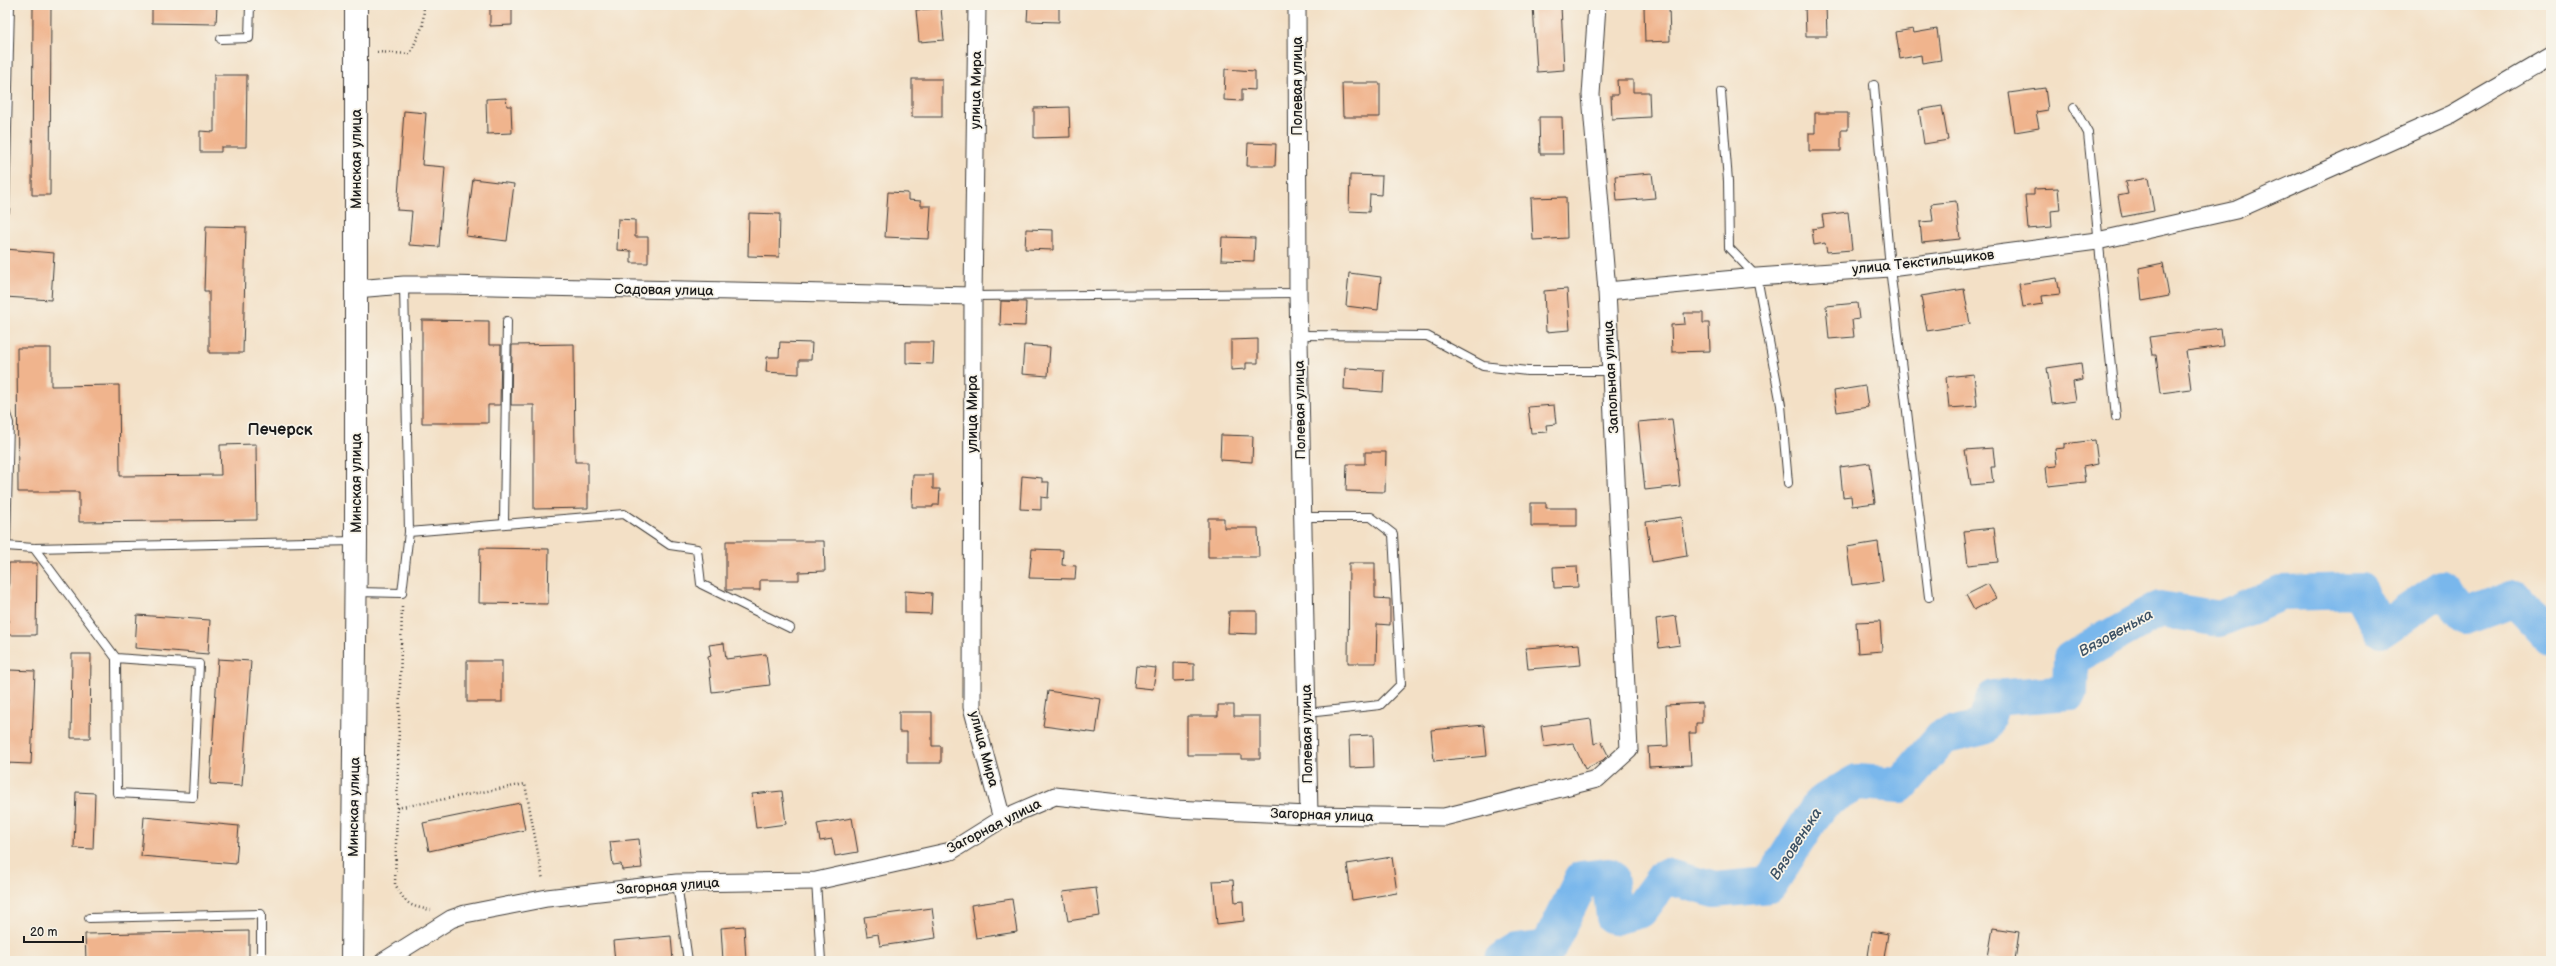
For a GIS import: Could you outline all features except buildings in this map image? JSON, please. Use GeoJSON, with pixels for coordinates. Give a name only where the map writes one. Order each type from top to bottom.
{"type":"FeatureCollection","features":[{"type":"Feature","properties":{"kind":"main road","name":"Минская улица"},"geometry":{"type":"LineString","coordinates":[[352,961],[356,592],[356,5]]}},
{"type":"Feature","properties":{"kind":"street","name":"улица Мира"},"geometry":{"type":"LineString","coordinates":[[977,5],[972,296],[972,707],[1002,819]]}},
{"type":"Feature","properties":{"kind":"street","name":"Полевая улица"},"geometry":{"type":"LineString","coordinates":[[1297,5],[1298,293],[1309,815]]}},
{"type":"Feature","properties":{"kind":"street","name":"Запольная улица"},"geometry":{"type":"LineString","coordinates":[[1597,5],[1591,95],[1606,291],[1629,750]]}},
{"type":"Feature","properties":{"kind":"street","name":"улица Текстильщиков"},"geometry":{"type":"LineString","coordinates":[[1606,291],[1757,277],[1890,268],[2097,241],[2236,210],[2452,114],[2551,56]]}},
{"type":"Feature","properties":{"kind":"street","name":"Садовая улица"},"geometry":{"type":"LineString","coordinates":[[356,289],[404,285],[972,296]]}},
{"type":"Feature","properties":{"kind":"street","name":"Загорная улица"},"geometry":{"type":"LineString","coordinates":[[384,961],[451,919],[465,914],[547,898],[677,883],[816,881],[951,851],[1002,819],[1055,796],[1173,809],[1309,815],[1444,817],[1597,779],[1629,750]]}},
{"type":"Feature","properties":{"kind":"lane"},"geometry":{"type":"LineString","coordinates":[[5,211],[10,5]]}},
{"type":"Feature","properties":{"kind":"lane"},"geometry":{"type":"LineString","coordinates":[[221,39],[249,38],[250,5]]}},
{"type":"Feature","properties":{"kind":"lane"},"geometry":{"type":"LineString","coordinates":[[1874,85],[1890,268],[1929,597]]}},
{"type":"Feature","properties":{"kind":"lane"},"geometry":{"type":"LineString","coordinates":[[1721,92],[1728,181],[1729,248],[1757,277],[1781,405],[1788,483]]}},
{"type":"Feature","properties":{"kind":"lane"},"geometry":{"type":"LineString","coordinates":[[2074,108],[2088,133],[2097,241],[2116,417]]}},
{"type":"Feature","properties":{"kind":"lane"},"geometry":{"type":"LineString","coordinates":[[356,592],[402,593],[408,532],[404,285]]}},
{"type":"Feature","properties":{"kind":"lane"},"geometry":{"type":"LineString","coordinates":[[972,296],[1298,293]]}},
{"type":"Feature","properties":{"kind":"lane"},"geometry":{"type":"LineString","coordinates":[[504,523],[506,321]]}},
{"type":"Feature","properties":{"kind":"lane"},"geometry":{"type":"LineString","coordinates":[[1299,334],[1427,336],[1483,366],[1527,371],[1610,371]]}},
{"type":"Feature","properties":{"kind":"lane"},"geometry":{"type":"LineString","coordinates":[[5,411],[9,422],[6,455],[5,546],[34,548],[356,541]]}},
{"type":"Feature","properties":{"kind":"lane"},"geometry":{"type":"LineString","coordinates":[[408,532],[624,514],[670,545],[697,549],[700,584],[790,628]]}},
{"type":"Feature","properties":{"kind":"lane"},"geometry":{"type":"LineString","coordinates":[[1302,517],[1371,517],[1393,534],[1401,684],[1380,704],[1307,713]]}},
{"type":"Feature","properties":{"kind":"lane"},"geometry":{"type":"LineString","coordinates":[[34,548],[116,658],[117,793],[193,797],[199,664],[116,658]]}},
{"type":"Feature","properties":{"kind":"lane"},"geometry":{"type":"LineString","coordinates":[[816,881],[822,961]]}},
{"type":"Feature","properties":{"kind":"lane"},"geometry":{"type":"LineString","coordinates":[[677,883],[688,961]]}},
{"type":"Feature","properties":{"kind":"lane"},"geometry":{"type":"LineString","coordinates":[[89,918],[261,914],[261,961]]}},
{"type":"Feature","properties":{"kind":"path"},"geometry":{"type":"LineString","coordinates":[[356,51],[410,54],[423,25],[424,5]]}},
{"type":"Feature","properties":{"kind":"path"},"geometry":{"type":"LineString","coordinates":[[402,593],[395,884],[405,902],[412,907],[436,911],[451,919]]}},
{"type":"Feature","properties":{"kind":"path"},"geometry":{"type":"LineString","coordinates":[[397,808],[525,784],[547,898]]}},
{"type":"Feature","properties":{"kind":"water"},"geometry":{"type":"Polygon","coordinates":[[[1503,952],[1508,961],[1487,961],[1503,952]]]}},
{"type":"Feature","properties":{"kind":"waterway","name":"Вязовенька"},"geometry":{"type":"LineString","coordinates":[[1502,961],[1517,952],[1548,948],[1582,879],[1609,876],[1614,917],[1640,910],[1665,876],[1715,890],[1769,885],[1821,803],[1857,782],[1901,785],[1942,737],[1984,727],[1994,698],[2070,692],[2071,659],[2160,609],[2220,619],[2281,593],[2360,591],[2381,630],[2442,588],[2466,616],[2515,598],[2551,636]]}},
{"type":"Feature","properties":{"kind":"district","name":"Печерск"},"geometry":{"type":"Point","coordinates":[280,430]}}]}
